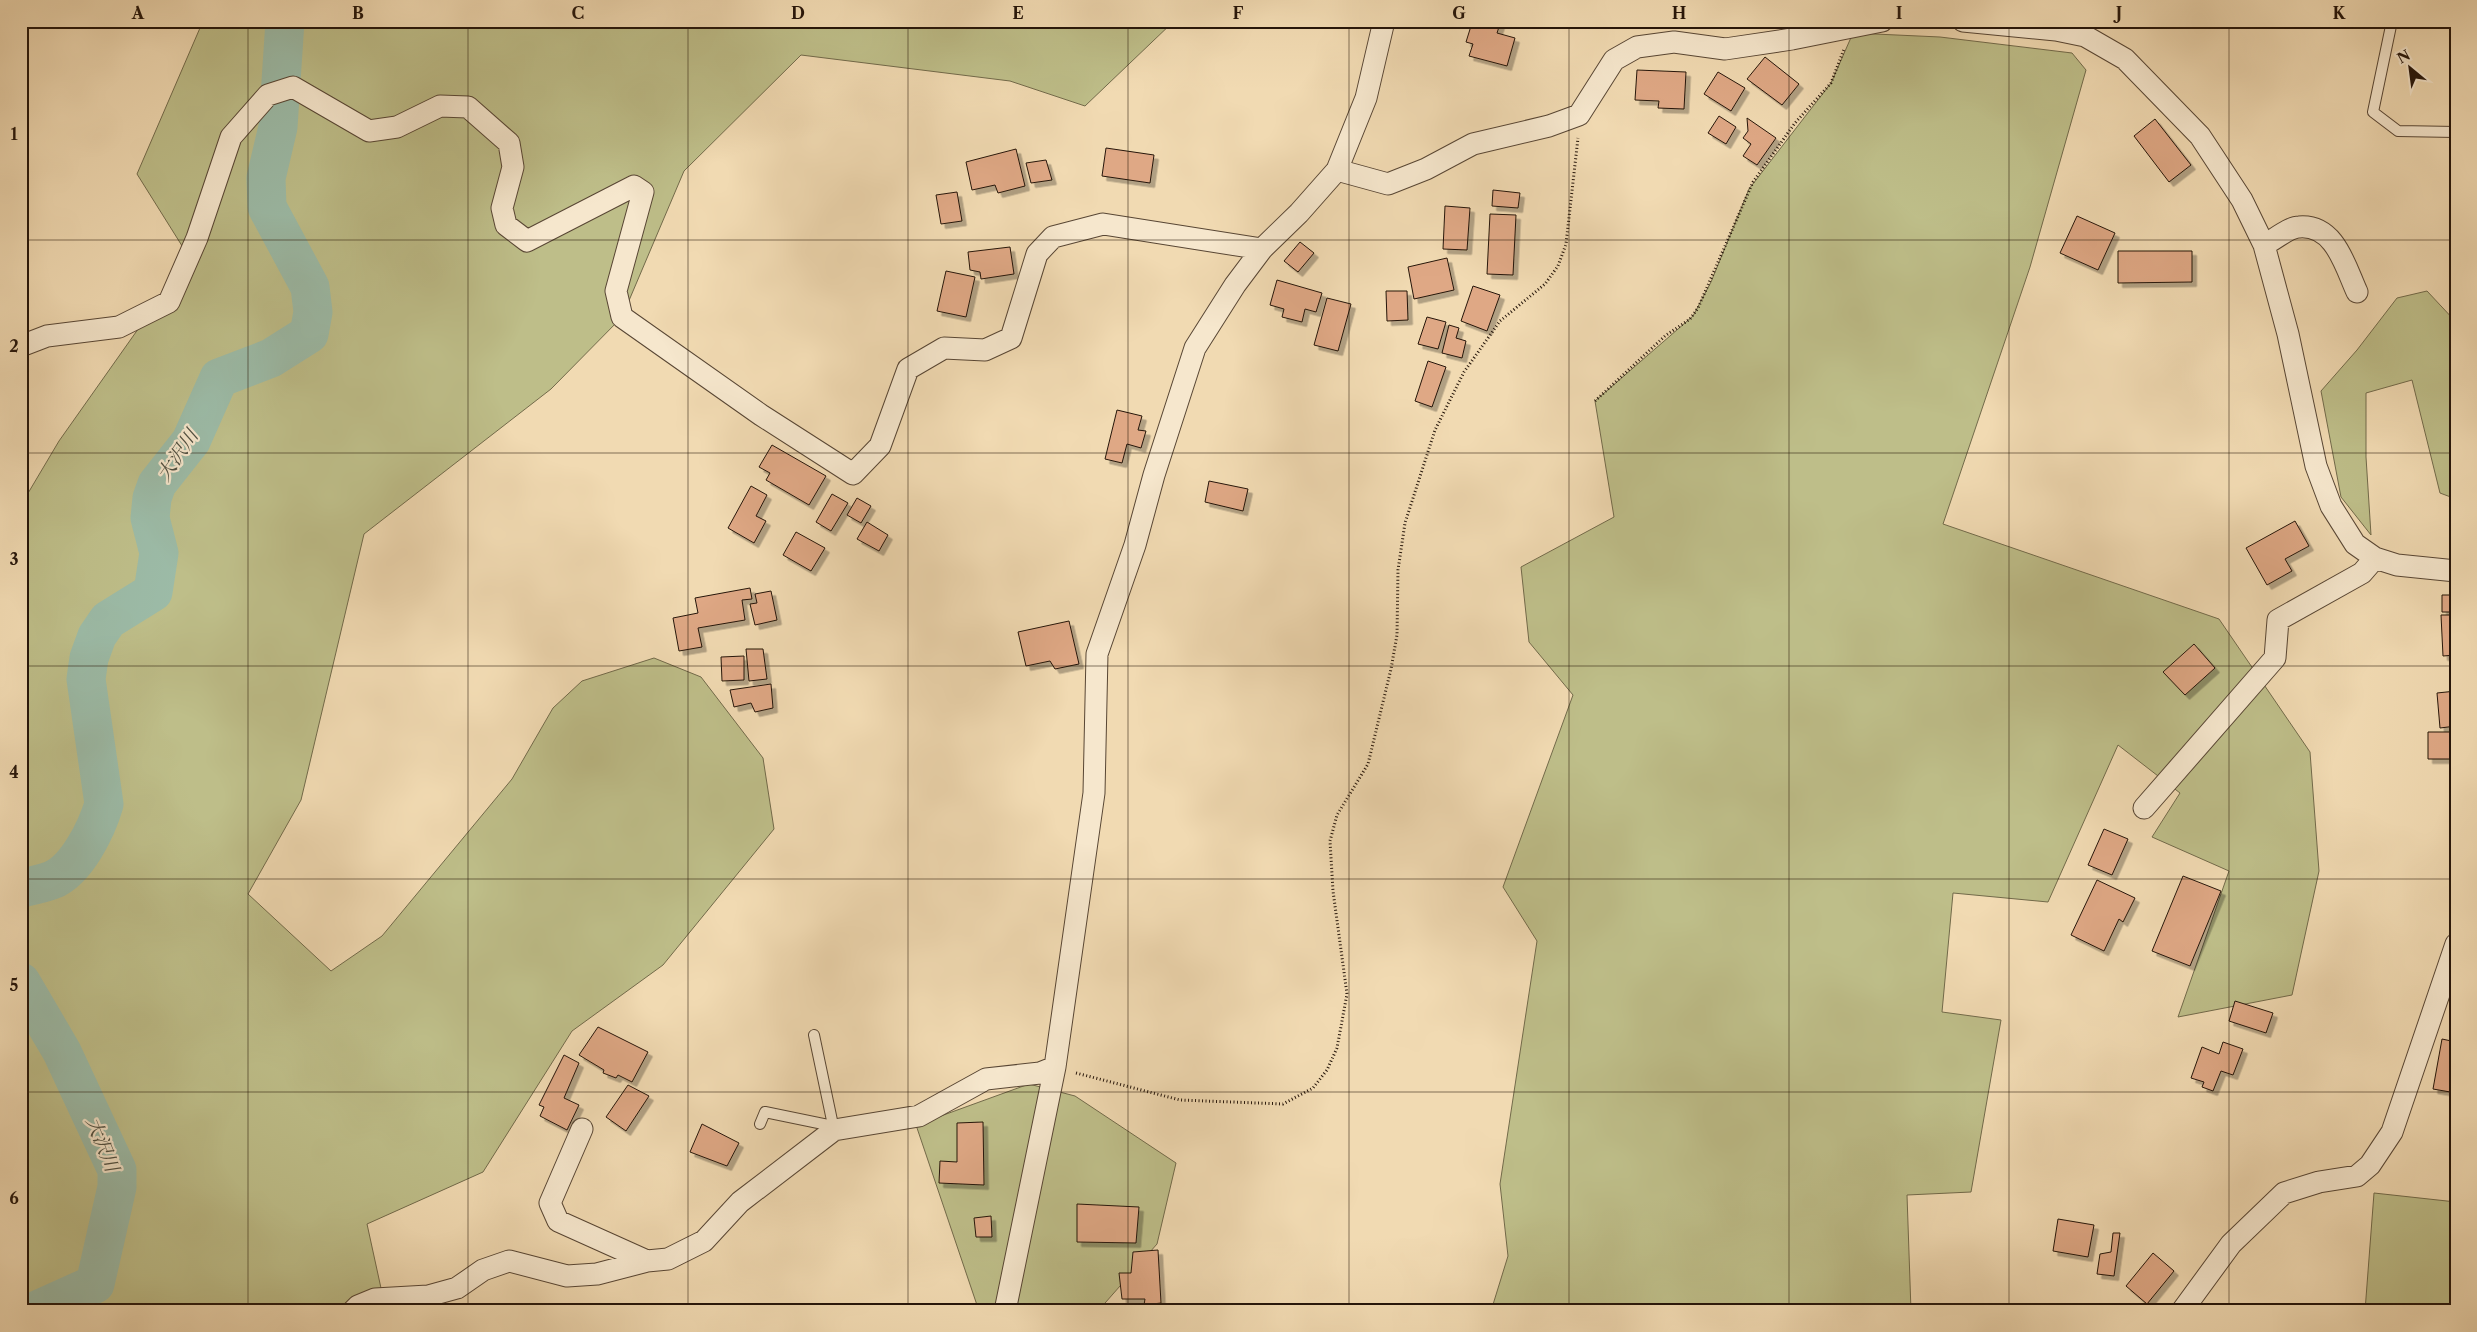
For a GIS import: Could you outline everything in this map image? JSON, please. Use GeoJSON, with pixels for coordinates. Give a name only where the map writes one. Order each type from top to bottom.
{"type":"FeatureCollection","features":[{"type":"Feature","properties":{"kind":"street"},"geometry":{"type":"LineString","coordinates":[[1005,1311],[1055,1067],[1094,793],[1096,654],[1135,545],[1154,475],[1195,348],[1235,284],[1262,249],[1299,213],[1337,170],[1366,98],[1384,21]]}},
{"type":"Feature","properties":{"kind":"street"},"geometry":{"type":"LineString","coordinates":[[1337,170],[1388,184],[1426,169],[1473,144],[1549,126],[1579,115],[1614,60],[1637,47],[1674,42],[1725,49],[1792,39],[1853,25],[1882,21]]}},
{"type":"Feature","properties":{"kind":"street"},"geometry":{"type":"LineString","coordinates":[[1963,21],[2056,30],[2085,36],[2126,59],[2200,136],[2242,200],[2264,245],[2288,334],[2316,466],[2331,506],[2354,544],[2375,558],[2397,565],[2456,571]]}},
{"type":"Feature","properties":{"kind":"street"},"geometry":{"type":"LineString","coordinates":[[21,346],[47,336],[119,327],[169,302],[197,238],[231,137],[268,95],[293,86],[369,131],[397,127],[440,106],[468,107],[510,143],[513,167],[502,208],[506,225],[527,241],[634,186],[639,189],[643,192],[616,291],[622,318],[761,415],[853,474],[880,446],[908,369],[944,348],[985,350],[1011,338],[1037,254],[1053,236],[1103,224],[1262,249]]}},
{"type":"Feature","properties":{"kind":"street"},"geometry":{"type":"LineString","coordinates":[[2264,245],[2298,226],[2320,230],[2335,244],[2357,292]]}},
{"type":"Feature","properties":{"kind":"street"},"geometry":{"type":"LineString","coordinates":[[2144,808],[2275,658],[2278,620],[2362,573],[2375,558]]}},
{"type":"Feature","properties":{"kind":"street"},"geometry":{"type":"LineString","coordinates":[[2182,1311],[2231,1244],[2284,1193],[2319,1182],[2357,1176],[2370,1166],[2392,1132],[2456,944]]}},
{"type":"Feature","properties":{"kind":"street"},"geometry":{"type":"LineString","coordinates":[[354,1311],[358,1306],[375,1299],[428,1296],[458,1288],[483,1270],[510,1260],[567,1276],[597,1274],[647,1261],[668,1259],[704,1241],[740,1202],[834,1128],[919,1116],[986,1079],[1040,1073],[1055,1067]]}},
{"type":"Feature","properties":{"kind":"street"},"geometry":{"type":"LineString","coordinates":[[582,1129],[550,1203],[558,1221],[647,1261]]}},
{"type":"Feature","properties":{"kind":"lane"},"geometry":{"type":"LineString","coordinates":[[2392,21],[2373,112],[2398,131],[2456,132]]}},
{"type":"Feature","properties":{"kind":"lane"},"geometry":{"type":"LineString","coordinates":[[760,1124],[765,1112],[834,1128],[814,1035]]}},
{"type":"Feature","properties":{"kind":"path"},"geometry":{"type":"LineString","coordinates":[[1595,401],[1665,336],[1690,319],[1698,308],[1753,182],[1795,123],[1831,83],[1853,25]]}},
{"type":"Feature","properties":{"kind":"path"},"geometry":{"type":"LineString","coordinates":[[1055,1067],[1180,1100],[1283,1104],[1313,1088],[1327,1070],[1337,1048],[1347,994],[1333,891],[1330,841],[1337,814],[1368,764],[1392,669],[1397,635],[1398,570],[1405,523],[1424,469],[1435,430],[1464,372],[1500,321],[1545,284],[1558,266],[1566,244],[1579,134],[1579,115]]}},
{"type":"Feature","properties":{"kind":"green space"},"geometry":{"type":"Polygon","coordinates":[[[203,21],[1174,21],[1085,106],[1010,81],[801,55],[684,171],[622,317],[551,389],[364,534],[301,800],[248,894],[331,971],[382,936],[512,779],[553,708],[582,681],[654,658],[701,677],[763,758],[774,829],[663,965],[572,1031],[483,1172],[367,1224],[386,1311],[21,1311],[21,505],[59,441],[189,257],[137,174],[203,21]]]}},
{"type":"Feature","properties":{"kind":"green space"},"geometry":{"type":"Polygon","coordinates":[[[1853,33],[1940,37],[2072,53],[2086,70],[2030,267],[1943,524],[2219,619],[2310,752],[2319,871],[2292,995],[2178,1017],[2229,871],[2152,837],[2180,793],[2118,745],[2048,902],[1953,893],[1942,1012],[2001,1020],[1971,1192],[1907,1195],[1911,1311],[1491,1311],[1508,1256],[1500,1184],[1537,941],[1503,887],[1573,695],[1529,642],[1521,567],[1614,517],[1595,401],[1693,316],[1711,282],[1749,189],[1831,83],[1853,33]]]}},
{"type":"Feature","properties":{"kind":"green space"},"geometry":{"type":"Polygon","coordinates":[[[2427,291],[2456,322],[2456,499],[2440,493],[2412,380],[2366,393],[2366,457],[2371,535],[2341,497],[2321,391],[2357,350],[2397,298],[2427,291]]]}},
{"type":"Feature","properties":{"kind":"green space"},"geometry":{"type":"Polygon","coordinates":[[[1029,1084],[1075,1096],[1176,1163],[1157,1244],[1098,1311],[979,1311],[916,1125],[1029,1084]]]}},
{"type":"Feature","properties":{"kind":"green space"},"geometry":{"type":"Polygon","coordinates":[[[2374,1193],[2456,1202],[2456,1311],[2365,1311],[2374,1193]]]}},
{"type":"Feature","properties":{"kind":"building"},"geometry":{"type":"Polygon","coordinates":[[[1479,21],[1501,21],[1497,33],[1515,38],[1507,66],[1469,56],[1473,44],[1466,42],[1471,26],[1477,27],[1479,21]]]}},
{"type":"Feature","properties":{"kind":"building"},"geometry":{"type":"Polygon","coordinates":[[[1765,57],[1799,84],[1782,105],[1747,79],[1765,57]]]}},
{"type":"Feature","properties":{"kind":"building"},"geometry":{"type":"Polygon","coordinates":[[[1637,70],[1686,72],[1684,109],[1658,108],[1659,101],[1635,100],[1637,70]]]}},
{"type":"Feature","properties":{"kind":"building"},"geometry":{"type":"Polygon","coordinates":[[[1718,72],[1745,88],[1731,111],[1704,94],[1718,72]]]}},
{"type":"Feature","properties":{"kind":"building"},"geometry":{"type":"Polygon","coordinates":[[[1719,116],[1736,127],[1726,144],[1708,133],[1719,116]]]}},
{"type":"Feature","properties":{"kind":"building"},"geometry":{"type":"Polygon","coordinates":[[[1747,118],[1776,138],[1757,165],[1743,156],[1751,144],[1743,138],[1748,131],[1747,118]]]}},
{"type":"Feature","properties":{"kind":"building"},"geometry":{"type":"Polygon","coordinates":[[[2155,119],[2191,165],[2169,182],[2134,136],[2155,119]]]}},
{"type":"Feature","properties":{"kind":"building"},"geometry":{"type":"Polygon","coordinates":[[[1106,148],[1154,155],[1150,183],[1102,176],[1106,148]]]}},
{"type":"Feature","properties":{"kind":"building"},"geometry":{"type":"Polygon","coordinates":[[[1016,149],[1025,186],[998,193],[995,185],[972,190],[966,162],[1016,149]]]}},
{"type":"Feature","properties":{"kind":"building"},"geometry":{"type":"Polygon","coordinates":[[[1046,160],[1052,180],[1031,183],[1026,163],[1046,160]]]}},
{"type":"Feature","properties":{"kind":"building"},"geometry":{"type":"Polygon","coordinates":[[[1493,190],[1520,193],[1518,208],[1492,206],[1493,190]]]}},
{"type":"Feature","properties":{"kind":"building"},"geometry":{"type":"Polygon","coordinates":[[[957,192],[962,221],[941,224],[936,195],[957,192]]]}},
{"type":"Feature","properties":{"kind":"building"},"geometry":{"type":"Polygon","coordinates":[[[1445,206],[1470,208],[1467,250],[1443,249],[1445,206]]]}},
{"type":"Feature","properties":{"kind":"building"},"geometry":{"type":"Polygon","coordinates":[[[1490,214],[1516,215],[1513,275],[1487,274],[1490,214]]]}},
{"type":"Feature","properties":{"kind":"building"},"geometry":{"type":"Polygon","coordinates":[[[2077,216],[2115,233],[2098,270],[2060,253],[2077,216]]]}},
{"type":"Feature","properties":{"kind":"building"},"geometry":{"type":"Polygon","coordinates":[[[1300,242],[1314,253],[1298,272],[1284,261],[1300,242]]]}},
{"type":"Feature","properties":{"kind":"building"},"geometry":{"type":"Polygon","coordinates":[[[1010,247],[1014,274],[981,279],[980,272],[970,270],[968,252],[1010,247]]]}},
{"type":"Feature","properties":{"kind":"building"},"geometry":{"type":"Polygon","coordinates":[[[2118,251],[2192,251],[2192,282],[2118,283],[2118,251]]]}},
{"type":"Feature","properties":{"kind":"building"},"geometry":{"type":"Polygon","coordinates":[[[1447,258],[1454,290],[1414,299],[1408,267],[1447,258]]]}},
{"type":"Feature","properties":{"kind":"building"},"geometry":{"type":"Polygon","coordinates":[[[946,271],[975,277],[966,317],[937,311],[946,271]]]}},
{"type":"Feature","properties":{"kind":"building"},"geometry":{"type":"Polygon","coordinates":[[[1277,280],[1322,293],[1316,312],[1305,309],[1302,322],[1282,317],[1284,309],[1270,305],[1277,280]]]}},
{"type":"Feature","properties":{"kind":"building"},"geometry":{"type":"Polygon","coordinates":[[[1473,286],[1500,295],[1487,331],[1461,321],[1473,286]]]}},
{"type":"Feature","properties":{"kind":"building"},"geometry":{"type":"Polygon","coordinates":[[[1386,291],[1407,291],[1408,320],[1387,321],[1386,291]]]}},
{"type":"Feature","properties":{"kind":"building"},"geometry":{"type":"Polygon","coordinates":[[[1327,298],[1351,304],[1338,351],[1314,345],[1327,298]]]}},
{"type":"Feature","properties":{"kind":"building"},"geometry":{"type":"Polygon","coordinates":[[[1427,317],[1446,322],[1438,349],[1418,344],[1427,317]]]}},
{"type":"Feature","properties":{"kind":"building"},"geometry":{"type":"Polygon","coordinates":[[[1449,325],[1459,328],[1456,338],[1466,341],[1462,358],[1442,353],[1449,325]]]}},
{"type":"Feature","properties":{"kind":"building"},"geometry":{"type":"Polygon","coordinates":[[[1428,361],[1446,367],[1432,407],[1415,401],[1428,361]]]}},
{"type":"Feature","properties":{"kind":"building"},"geometry":{"type":"Polygon","coordinates":[[[1117,410],[1142,416],[1138,430],[1146,431],[1141,448],[1127,444],[1122,463],[1105,459],[1117,410]]]}},
{"type":"Feature","properties":{"kind":"building"},"geometry":{"type":"Polygon","coordinates":[[[772,445],[826,476],[809,505],[766,480],[770,473],[759,467],[772,445]]]}},
{"type":"Feature","properties":{"kind":"building"},"geometry":{"type":"Polygon","coordinates":[[[1209,481],[1248,489],[1243,511],[1205,502],[1209,481]]]}},
{"type":"Feature","properties":{"kind":"building"},"geometry":{"type":"Polygon","coordinates":[[[751,486],[767,495],[756,516],[766,521],[754,543],[728,528],[751,486]]]}},
{"type":"Feature","properties":{"kind":"building"},"geometry":{"type":"Polygon","coordinates":[[[832,494],[848,503],[831,531],[816,522],[832,494]]]}},
{"type":"Feature","properties":{"kind":"building"},"geometry":{"type":"Polygon","coordinates":[[[857,498],[871,506],[861,523],[847,515],[857,498]]]}},
{"type":"Feature","properties":{"kind":"building"},"geometry":{"type":"Polygon","coordinates":[[[2295,521],[2309,546],[2285,559],[2292,571],[2267,585],[2246,548],[2295,521]]]}},
{"type":"Feature","properties":{"kind":"building"},"geometry":{"type":"Polygon","coordinates":[[[867,522],[888,535],[879,551],[857,539],[867,522]]]}},
{"type":"Feature","properties":{"kind":"building"},"geometry":{"type":"Polygon","coordinates":[[[796,532],[825,548],[811,571],[783,555],[796,532]]]}},
{"type":"Feature","properties":{"kind":"building"},"geometry":{"type":"Polygon","coordinates":[[[750,588],[752,599],[742,600],[745,620],[698,628],[702,647],[679,651],[673,618],[698,613],[695,598],[750,588]]]}},
{"type":"Feature","properties":{"kind":"building"},"geometry":{"type":"Polygon","coordinates":[[[771,591],[777,620],[755,625],[750,604],[757,603],[755,594],[771,591]]]}},
{"type":"Feature","properties":{"kind":"building"},"geometry":{"type":"Polygon","coordinates":[[[2442,595],[2456,595],[2456,612],[2442,612],[2442,595]]]}},
{"type":"Feature","properties":{"kind":"building"},"geometry":{"type":"Polygon","coordinates":[[[2441,615],[2456,615],[2456,655],[2443,656],[2441,615]]]}},
{"type":"Feature","properties":{"kind":"building"},"geometry":{"type":"Polygon","coordinates":[[[1069,621],[1079,664],[1055,669],[1050,661],[1026,666],[1018,632],[1069,621]]]}},
{"type":"Feature","properties":{"kind":"building"},"geometry":{"type":"Polygon","coordinates":[[[2194,644],[2215,668],[2185,695],[2163,672],[2194,644]]]}},
{"type":"Feature","properties":{"kind":"building"},"geometry":{"type":"Polygon","coordinates":[[[746,649],[763,649],[767,679],[749,681],[746,649]]]}},
{"type":"Feature","properties":{"kind":"building"},"geometry":{"type":"Polygon","coordinates":[[[744,656],[744,680],[722,681],[721,657],[744,656]]]}},
{"type":"Feature","properties":{"kind":"building"},"geometry":{"type":"Polygon","coordinates":[[[771,684],[773,708],[755,712],[751,703],[734,707],[730,690],[771,684]]]}},
{"type":"Feature","properties":{"kind":"building"},"geometry":{"type":"Polygon","coordinates":[[[2456,691],[2456,726],[2440,728],[2437,693],[2456,691]]]}},
{"type":"Feature","properties":{"kind":"building"},"geometry":{"type":"Polygon","coordinates":[[[2428,732],[2453,732],[2453,759],[2428,759],[2428,732]]]}},
{"type":"Feature","properties":{"kind":"building"},"geometry":{"type":"Polygon","coordinates":[[[2104,829],[2128,839],[2112,875],[2088,865],[2104,829]]]}},
{"type":"Feature","properties":{"kind":"building"},"geometry":{"type":"Polygon","coordinates":[[[2183,876],[2221,891],[2190,966],[2152,951],[2183,876]]]}},
{"type":"Feature","properties":{"kind":"building"},"geometry":{"type":"Polygon","coordinates":[[[2097,880],[2135,898],[2123,922],[2119,919],[2104,951],[2071,935],[2097,880]]]}},
{"type":"Feature","properties":{"kind":"building"},"geometry":{"type":"Polygon","coordinates":[[[2235,1001],[2273,1013],[2266,1033],[2229,1021],[2235,1001]]]}},
{"type":"Feature","properties":{"kind":"building"},"geometry":{"type":"Polygon","coordinates":[[[598,1027],[648,1052],[632,1082],[618,1075],[616,1078],[603,1073],[604,1070],[579,1055],[598,1027]]]}},
{"type":"Feature","properties":{"kind":"building"},"geometry":{"type":"Polygon","coordinates":[[[2442,1039],[2456,1042],[2456,1093],[2433,1089],[2442,1039]]]}},
{"type":"Feature","properties":{"kind":"building"},"geometry":{"type":"Polygon","coordinates":[[[2223,1042],[2243,1049],[2233,1075],[2221,1071],[2213,1091],[2202,1087],[2204,1082],[2191,1078],[2202,1047],[2219,1054],[2223,1042]]]}},
{"type":"Feature","properties":{"kind":"building"},"geometry":{"type":"Polygon","coordinates":[[[564,1055],[579,1063],[564,1098],[579,1105],[567,1130],[540,1116],[544,1107],[539,1105],[564,1055]]]}},
{"type":"Feature","properties":{"kind":"building"},"geometry":{"type":"Polygon","coordinates":[[[628,1085],[649,1096],[626,1131],[606,1117],[628,1085]]]}},
{"type":"Feature","properties":{"kind":"building"},"geometry":{"type":"Polygon","coordinates":[[[983,1122],[984,1185],[939,1183],[940,1161],[957,1162],[957,1123],[983,1122]]]}},
{"type":"Feature","properties":{"kind":"building"},"geometry":{"type":"Polygon","coordinates":[[[702,1124],[739,1143],[727,1166],[690,1152],[702,1124]]]}},
{"type":"Feature","properties":{"kind":"building"},"geometry":{"type":"Polygon","coordinates":[[[1077,1204],[1139,1207],[1136,1243],[1077,1242],[1077,1204]]]}},
{"type":"Feature","properties":{"kind":"building"},"geometry":{"type":"Polygon","coordinates":[[[991,1216],[992,1237],[976,1237],[974,1218],[991,1216]]]}},
{"type":"Feature","properties":{"kind":"building"},"geometry":{"type":"Polygon","coordinates":[[[2058,1219],[2094,1225],[2088,1257],[2053,1251],[2058,1219]]]}},
{"type":"Feature","properties":{"kind":"building"},"geometry":{"type":"Polygon","coordinates":[[[2113,1233],[2120,1233],[2114,1276],[2097,1274],[2100,1254],[2111,1252],[2113,1233]]]}},
{"type":"Feature","properties":{"kind":"building"},"geometry":{"type":"Polygon","coordinates":[[[1158,1250],[1161,1303],[1144,1305],[1145,1299],[1122,1299],[1119,1273],[1131,1273],[1133,1252],[1158,1250]]]}},
{"type":"Feature","properties":{"kind":"building"},"geometry":{"type":"Polygon","coordinates":[[[2153,1253],[2174,1271],[2147,1304],[2126,1286],[2153,1253]]]}},
{"type":"Feature","properties":{"kind":"waterway","name":"大沢川"},"geometry":{"type":"LineString","coordinates":[[21,888],[52,880],[70,867],[85,847],[101,814],[104,804],[86,679],[89,658],[97,636],[108,620],[153,592],[159,553],[150,518],[152,498],[157,484],[191,441],[219,378],[271,358],[309,334],[313,312],[310,287],[267,207],[266,178],[278,127],[285,21]]}},
{"type":"Feature","properties":{"kind":"waterway","name":"大沢川"},"geometry":{"type":"LineString","coordinates":[[21,982],[62,1052],[117,1170],[117,1187],[95,1284],[35,1311]]}}]}
